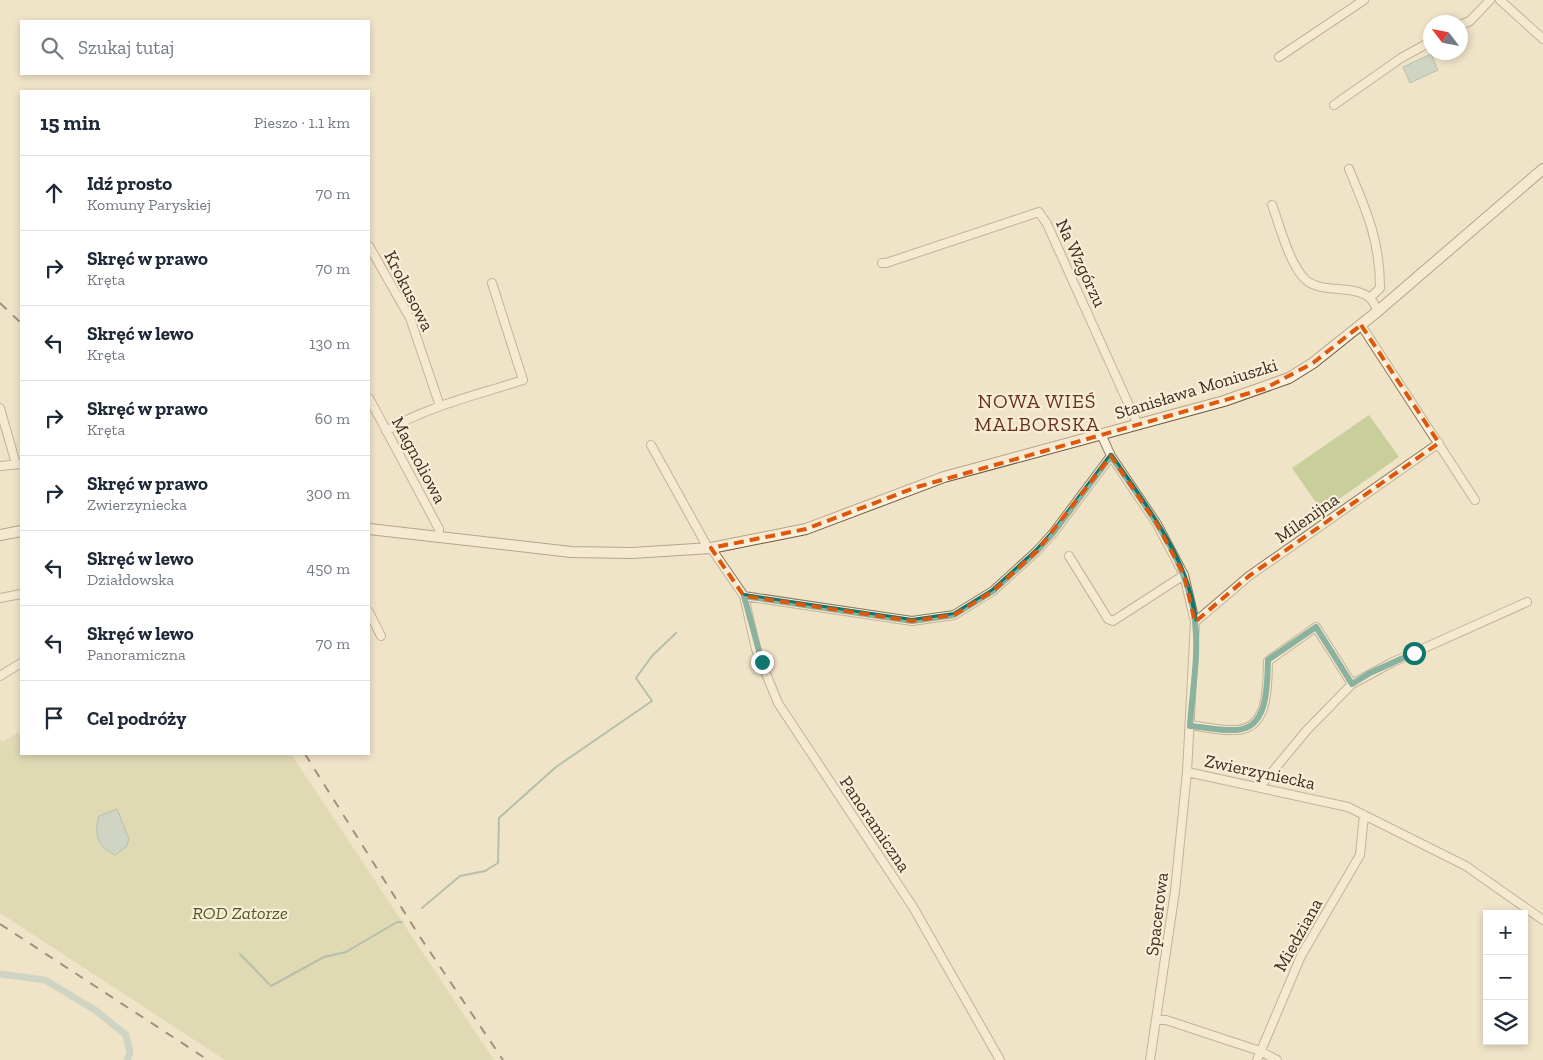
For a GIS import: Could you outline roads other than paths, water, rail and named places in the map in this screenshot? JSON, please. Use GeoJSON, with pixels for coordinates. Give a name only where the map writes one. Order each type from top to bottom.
{"type":"FeatureCollection","features":[{"type":"Feature","properties":{"kind":"main road","name":"Stanisława Moniuszki"},"geometry":{"type":"LineString","coordinates":[[370,529],[571,552],[632,554],[709,548],[806,529],[944,477],[1224,401],[1289,378],[1313,363],[1378,311],[1543,169]]}},
{"type":"Feature","properties":{"kind":"main road"},"geometry":{"type":"LineString","coordinates":[[0,535],[20,531]]}},
{"type":"Feature","properties":{"kind":"street"},"geometry":{"type":"LineString","coordinates":[[1279,57],[1364,0]]}},
{"type":"Feature","properties":{"kind":"street"},"geometry":{"type":"LineString","coordinates":[[1468,22],[1490,0]]}},
{"type":"Feature","properties":{"kind":"street"},"geometry":{"type":"LineString","coordinates":[[1500,0],[1543,40]]}},
{"type":"Feature","properties":{"kind":"street"},"geometry":{"type":"LineString","coordinates":[[1334,105],[1401,58],[1423,46]]}},
{"type":"Feature","properties":{"kind":"street"},"geometry":{"type":"LineString","coordinates":[[1349,169],[1374,229],[1380,288],[1370,298]]}},
{"type":"Feature","properties":{"kind":"street"},"geometry":{"type":"LineString","coordinates":[[1272,205],[1295,264],[1306,280],[1315,286],[1356,292],[1370,298],[1378,311]]}},
{"type":"Feature","properties":{"kind":"street","name":"Na Wzgórzu"},"geometry":{"type":"LineString","coordinates":[[882,262],[886,263],[1039,212],[1047,224],[1138,424]]}},
{"type":"Feature","properties":{"kind":"street","name":"Krokusowa"},"geometry":{"type":"LineString","coordinates":[[370,248],[410,318],[440,406]]}},
{"type":"Feature","properties":{"kind":"street"},"geometry":{"type":"LineString","coordinates":[[386,431],[406,420],[440,406],[523,380],[492,283]]}},
{"type":"Feature","properties":{"kind":"street"},"geometry":{"type":"LineString","coordinates":[[1361,325],[1475,500]]}},
{"type":"Feature","properties":{"kind":"street","name":"Magnoliowa"},"geometry":{"type":"LineString","coordinates":[[370,400],[439,529],[439,537]]}},
{"type":"Feature","properties":{"kind":"street"},"geometry":{"type":"LineString","coordinates":[[0,408],[18,464],[0,466]]}},
{"type":"Feature","properties":{"kind":"street","name":"Zwierzyniecka"},"geometry":{"type":"LineString","coordinates":[[1101,434],[1111,456],[1157,524],[1184,576],[1195,622],[1187,772],[1335,803],[1364,815],[1466,866],[1543,920]]}},
{"type":"Feature","properties":{"kind":"street","name":"Milenijna"},"geometry":{"type":"LineString","coordinates":[[1195,622],[1249,576],[1439,443]]}},
{"type":"Feature","properties":{"kind":"street"},"geometry":{"type":"LineString","coordinates":[[651,444],[709,548],[744,596],[912,621],[954,615],[993,591],[1037,551],[1054,532],[1111,456]]}},
{"type":"Feature","properties":{"kind":"street"},"geometry":{"type":"LineString","coordinates":[[1068,556],[1108,619],[1113,621],[1184,576]]}},
{"type":"Feature","properties":{"kind":"street"},"geometry":{"type":"LineString","coordinates":[[0,598],[20,594]]}},
{"type":"Feature","properties":{"kind":"street","name":"Panoramiczna"},"geometry":{"type":"LineString","coordinates":[[744,596],[756,649],[778,703],[913,907],[1000,1060]]}},
{"type":"Feature","properties":{"kind":"street"},"geometry":{"type":"LineString","coordinates":[[1262,788],[1268,777],[1307,730],[1352,684],[1391,663],[1527,602]]}},
{"type":"Feature","properties":{"kind":"street"},"geometry":{"type":"LineString","coordinates":[[370,614],[381,636]]}},
{"type":"Feature","properties":{"kind":"street"},"geometry":{"type":"LineString","coordinates":[[1190,726],[1237,731],[1257,720],[1263,709],[1268,660],[1316,627],[1352,684]]}},
{"type":"Feature","properties":{"kind":"street"},"geometry":{"type":"LineString","coordinates":[[0,676],[20,664]]}},
{"type":"Feature","properties":{"kind":"street","name":"Spacerowa"},"geometry":{"type":"LineString","coordinates":[[1150,1060],[1158,1020],[1176,891],[1187,772]]}},
{"type":"Feature","properties":{"kind":"street","name":"Miedziana"},"geometry":{"type":"LineString","coordinates":[[1257,1060],[1301,956],[1360,855],[1364,815]]}},
{"type":"Feature","properties":{"kind":"street"},"geometry":{"type":"LineString","coordinates":[[1158,1020],[1166,1020],[1260,1052],[1276,1060]]}},
{"type":"Feature","properties":{"kind":"water"},"geometry":{"type":"Polygon","coordinates":[[[1423,58],[1423,60],[1434,60],[1438,70],[1410,83],[1403,67],[1423,58]]]}},
{"type":"Feature","properties":{"kind":"water"},"geometry":{"type":"Polygon","coordinates":[[[117,809],[129,839],[127,846],[115,855],[101,844],[98,839],[97,828],[99,816],[117,809]]]}},
{"type":"Feature","properties":{"kind":"waterway"},"geometry":{"type":"LineString","coordinates":[[422,908],[460,876],[485,871],[498,863],[499,818],[556,767],[652,701],[636,678],[652,656],[676,633]]}},
{"type":"Feature","properties":{"kind":"waterway"},"geometry":{"type":"LineString","coordinates":[[240,954],[271,986],[324,957],[346,952],[397,922],[402,922]]}},
{"type":"Feature","properties":{"kind":"waterway"},"geometry":{"type":"LineString","coordinates":[[0,974],[45,980],[95,1010],[126,1035],[130,1053],[127,1060]]}},
{"type":"Feature","properties":{"kind":"railway"},"geometry":{"type":"LineString","coordinates":[[0,303],[20,322]]}},
{"type":"Feature","properties":{"kind":"railway"},"geometry":{"type":"LineString","coordinates":[[306,755],[420,937],[503,1060]]}},
{"type":"Feature","properties":{"kind":"railway"},"geometry":{"type":"LineString","coordinates":[[0,924],[208,1060]]}},
{"type":"Feature","properties":{"kind":"district","name":"NOWA WIEŚ MALBORSKA"},"geometry":{"type":"Point","coordinates":[1037,412]}},
{"type":"Feature","properties":{"kind":"park label","name":"ROD Zatorze"},"geometry":{"type":"Point","coordinates":[240,913]}}]}
